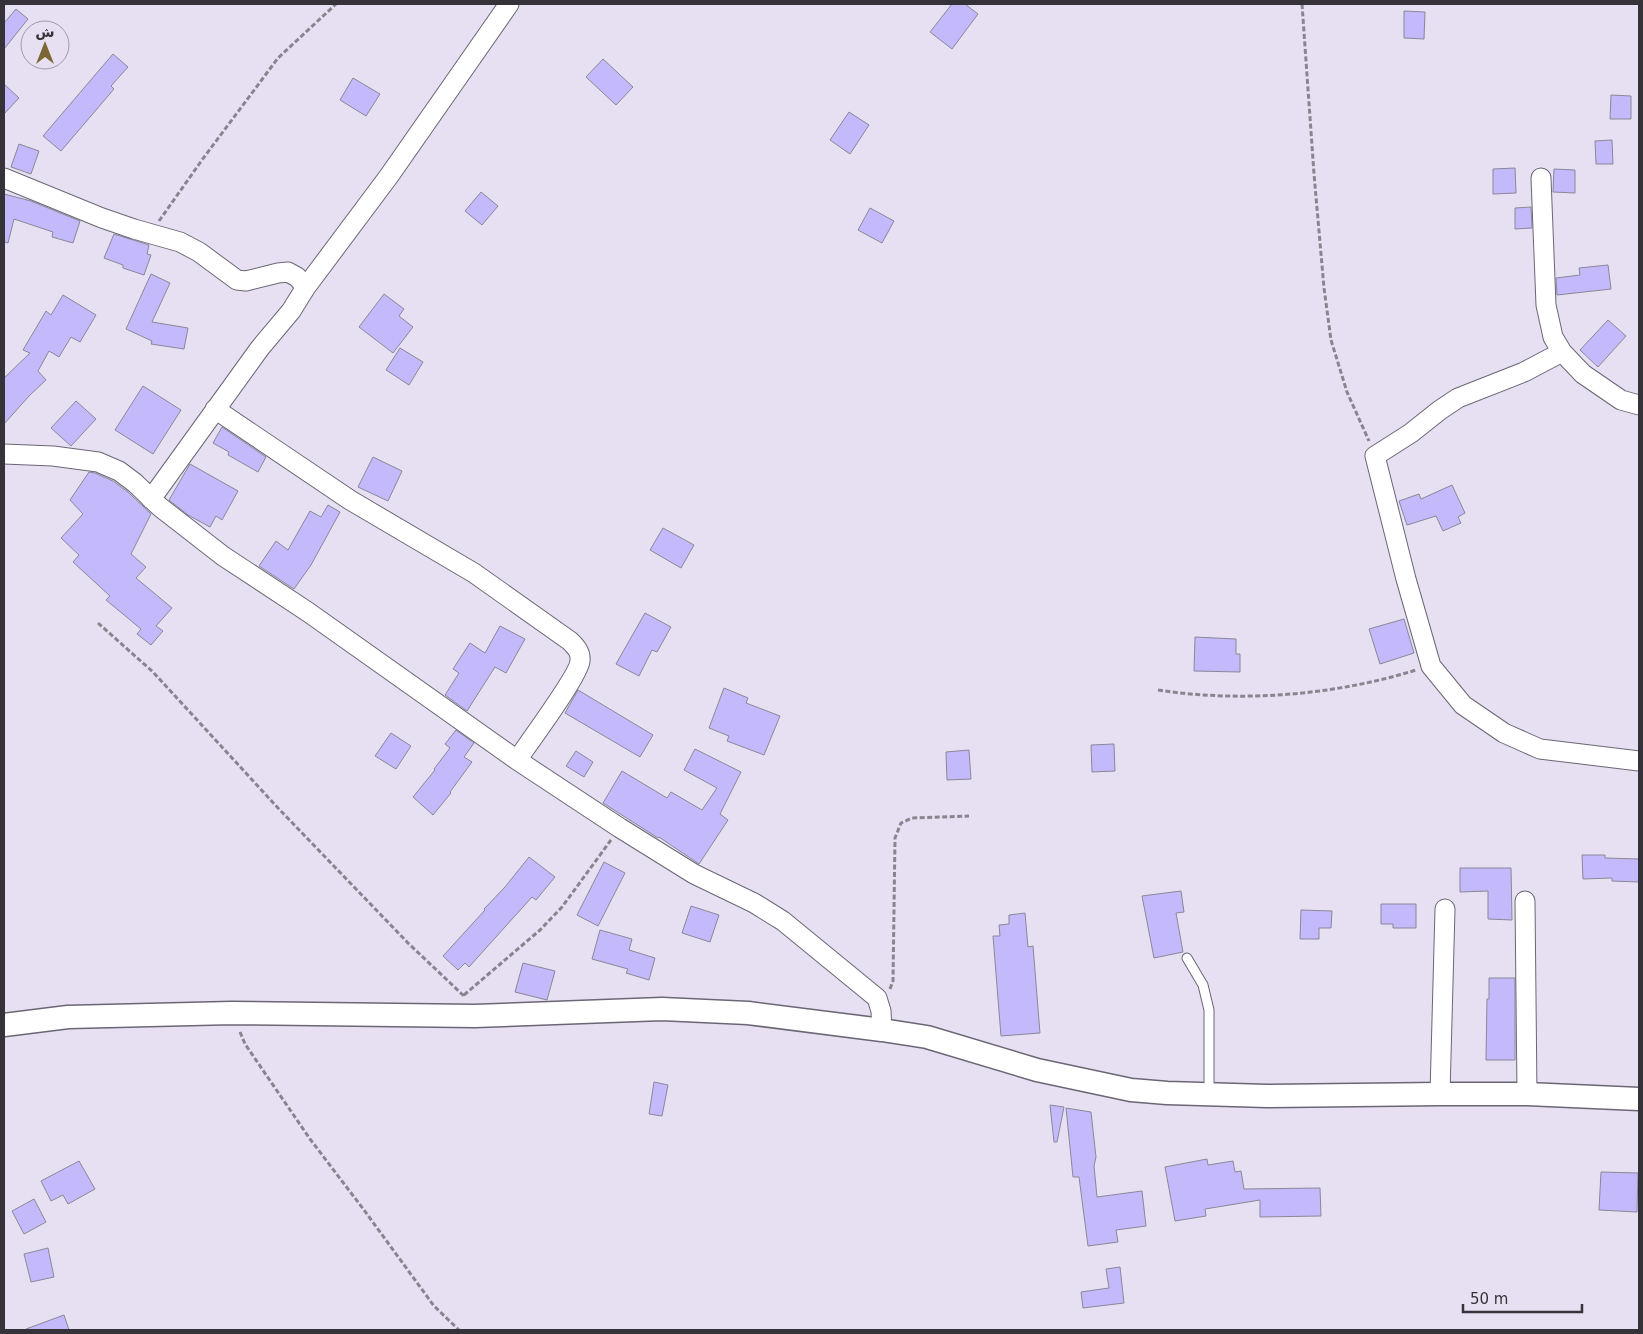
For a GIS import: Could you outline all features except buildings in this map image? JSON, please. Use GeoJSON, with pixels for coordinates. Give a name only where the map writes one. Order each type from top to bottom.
{"type":"FeatureCollection","features":[{"type":"Feature","properties":{"kind":"street"},"geometry":{"type":"LineString","coordinates":[[151,499],[215,409],[260,348],[291,311],[306,287],[389,176],[509,4]]}},
{"type":"Feature","properties":{"kind":"street"},"geometry":{"type":"LineString","coordinates":[[4,178],[102,218],[180,242],[199,252],[237,280],[246,281],[288,272],[297,276],[306,287]]}},
{"type":"Feature","properties":{"kind":"street"},"geometry":{"type":"LineString","coordinates":[[1541,178],[1546,305],[1553,337],[1562,352],[1583,374],[1621,400],[1639,405]]}},
{"type":"Feature","properties":{"kind":"street"},"geometry":{"type":"LineString","coordinates":[[1562,352],[1524,372],[1458,398],[1411,433],[1375,456],[1406,579],[1431,666],[1463,705],[1504,733],[1540,749],[1639,761]]}},
{"type":"Feature","properties":{"kind":"street"},"geometry":{"type":"LineString","coordinates":[[215,409],[350,500],[474,572],[570,641],[579,650],[580,662],[573,678],[517,760]]}},
{"type":"Feature","properties":{"kind":"street"},"geometry":{"type":"LineString","coordinates":[[4,454],[53,456],[98,462],[119,471],[223,556],[308,612],[517,760],[694,874],[754,903],[783,921],[877,998],[881,1020]]}},
{"type":"Feature","properties":{"kind":"street"},"geometry":{"type":"LineString","coordinates":[[1525,901],[1527,1094]]}},
{"type":"Feature","properties":{"kind":"street"},"geometry":{"type":"LineString","coordinates":[[1440,1094],[1446,910]]}},
{"type":"Feature","properties":{"kind":"street"},"geometry":{"type":"LineString","coordinates":[[4,1025],[68,1017],[232,1013],[475,1016],[662,1009],[881,1020],[927,1037],[1037,1070],[1131,1090],[1209,1095],[1527,1094],[1639,1099]]}},
{"type":"Feature","properties":{"kind":"lane"},"geometry":{"type":"LineString","coordinates":[[1187,958],[1203,985],[1209,1010],[1209,1095]]}},
{"type":"Feature","properties":{"kind":"path"},"geometry":{"type":"LineString","coordinates":[[150,233],[278,58],[336,4]]}},
{"type":"Feature","properties":{"kind":"path"},"geometry":{"type":"LineString","coordinates":[[1302,4],[1314,174],[1324,288],[1331,340],[1347,392],[1375,456]]}},
{"type":"Feature","properties":{"kind":"path"},"geometry":{"type":"LineString","coordinates":[[98,623],[153,672],[278,808],[408,943],[464,996],[475,1016]]}},
{"type":"Feature","properties":{"kind":"path"},"geometry":{"type":"LineString","coordinates":[[1158,690],[1176,693],[1237,696],[1320,692],[1381,681],[1431,666]]}},
{"type":"Feature","properties":{"kind":"path"},"geometry":{"type":"LineString","coordinates":[[881,1020],[893,981],[895,838],[901,823],[912,818],[969,816]]}},
{"type":"Feature","properties":{"kind":"path"},"geometry":{"type":"LineString","coordinates":[[464,996],[540,930],[562,907],[620,828]]}},
{"type":"Feature","properties":{"kind":"path"},"geometry":{"type":"LineString","coordinates":[[232,1013],[245,1044],[310,1139],[434,1306],[459,1330]]}}]}
